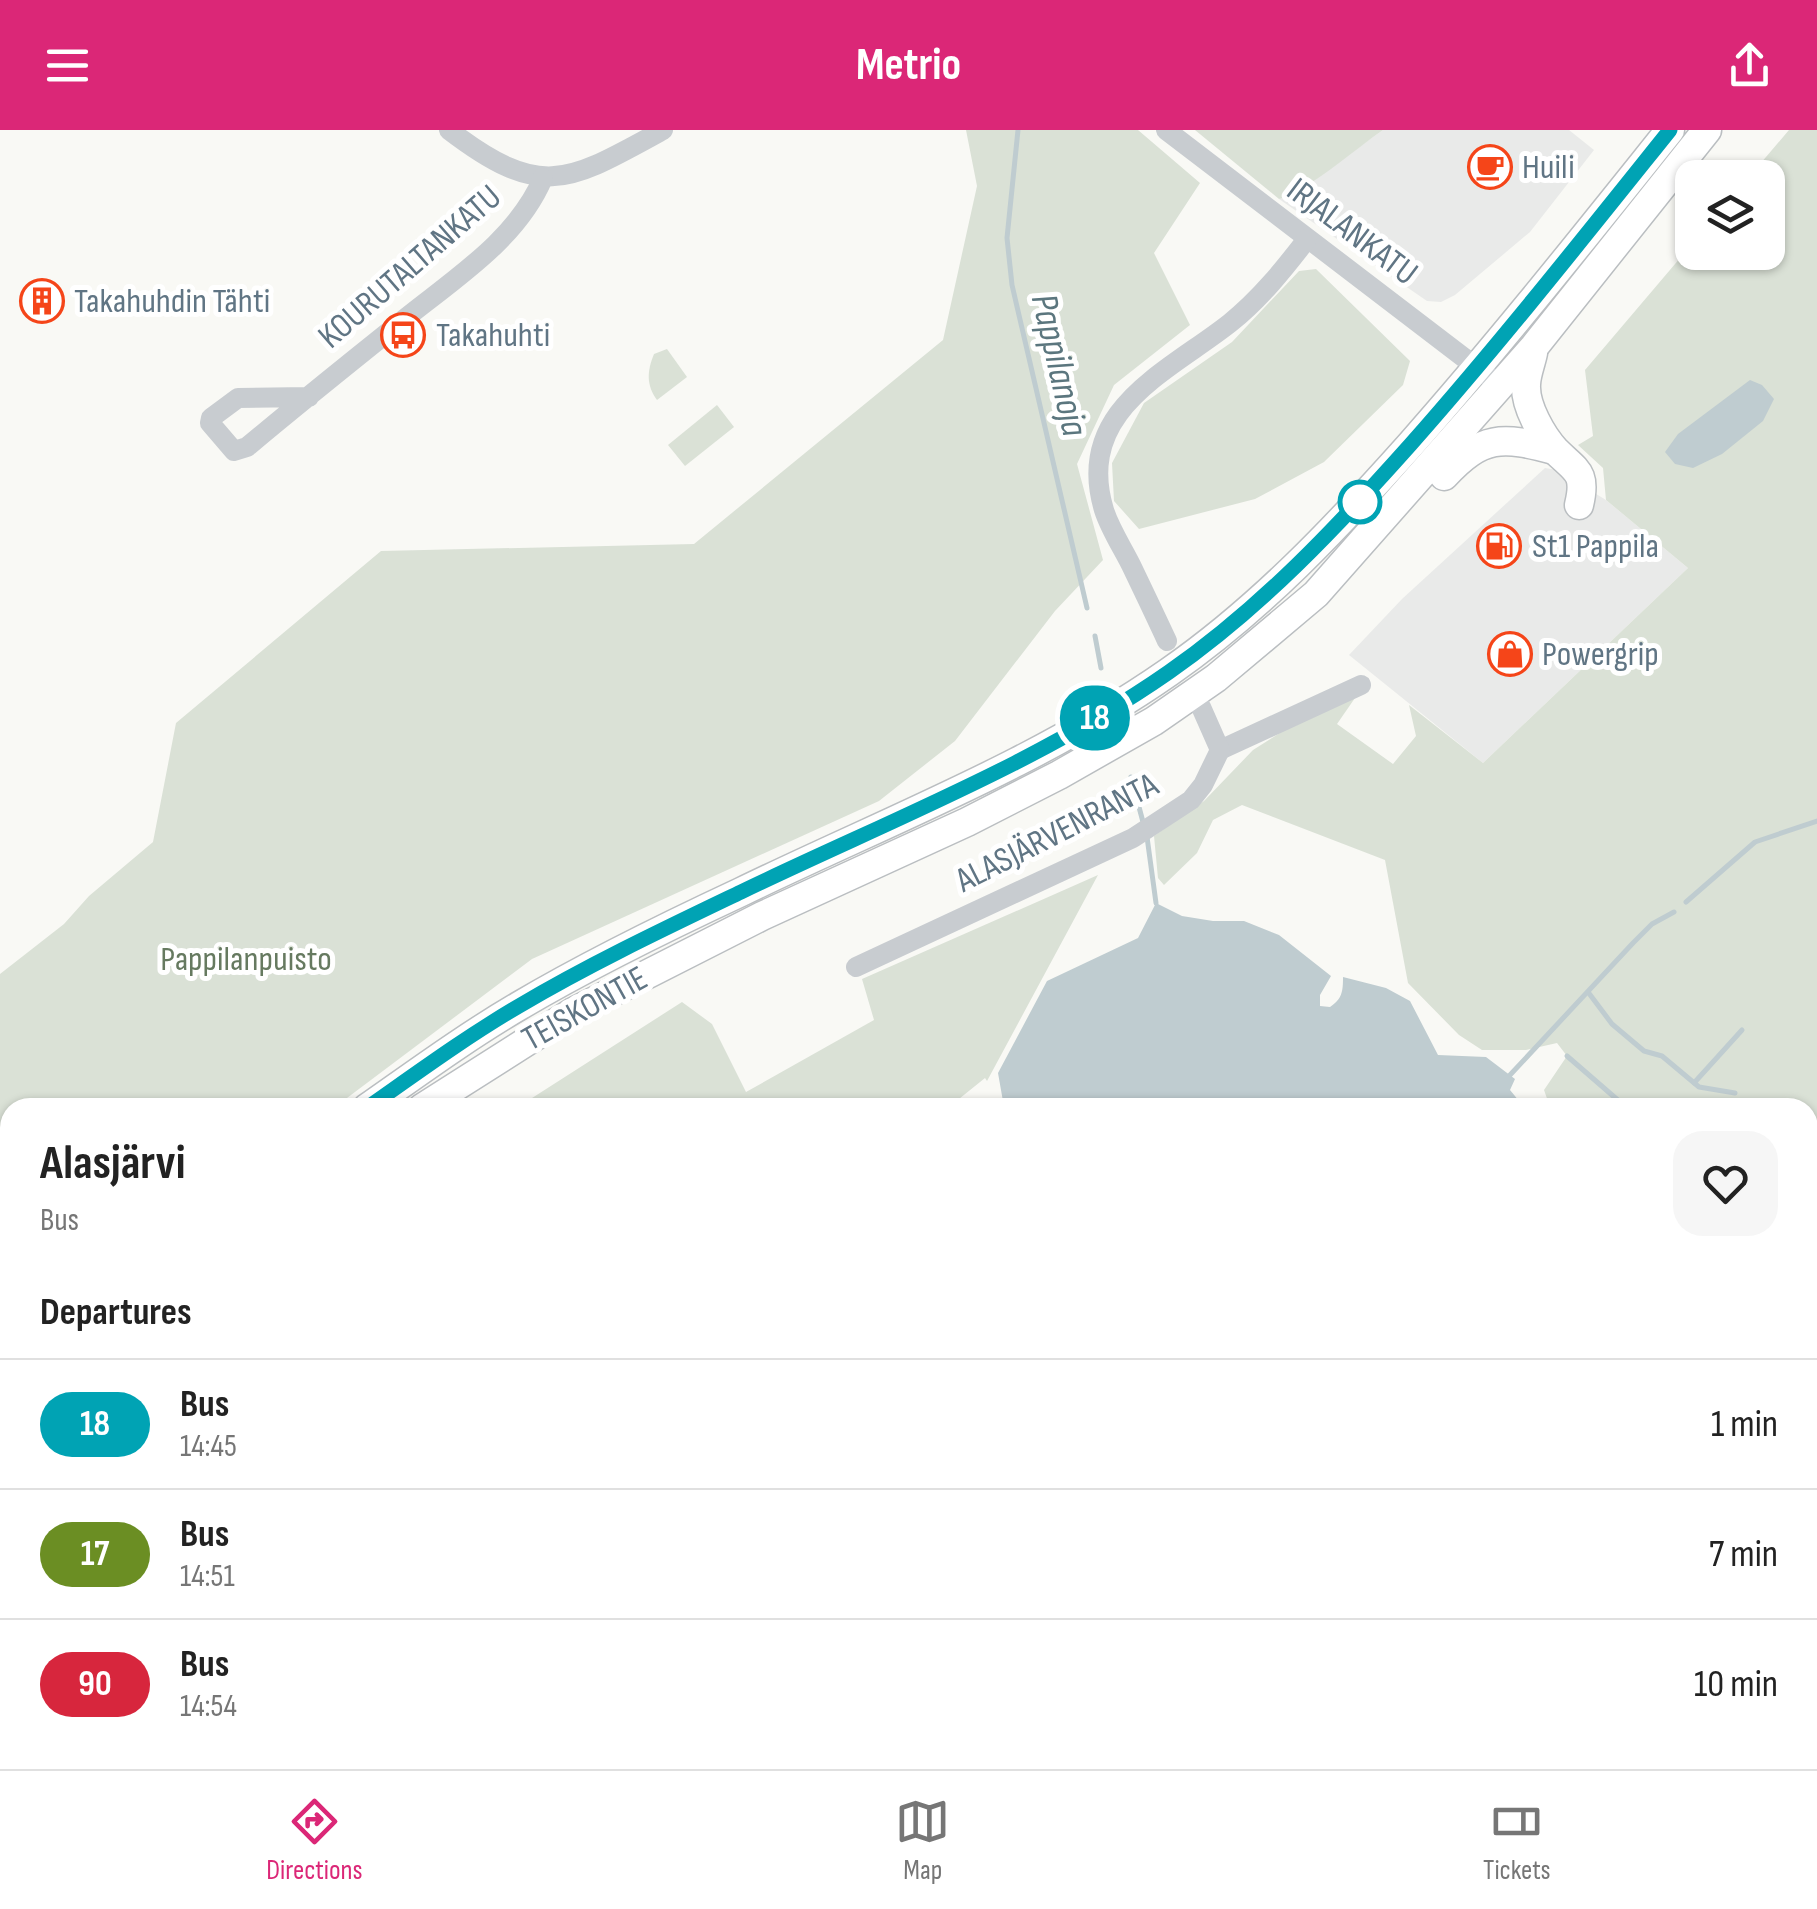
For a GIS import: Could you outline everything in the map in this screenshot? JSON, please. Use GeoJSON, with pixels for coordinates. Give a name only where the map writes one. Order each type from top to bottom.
{"type":"FeatureCollection","features":[{"type":"Feature","properties":{"kind":"highway","name":"TEISKONTIE"},"geometry":{"type":"LineString","coordinates":[[382,1098],[519,1006],[583,971],[742,891],[985,779],[1070,734],[1168,673],[1272,591],[1362,500],[1478,368],[1670,130]]}},
{"type":"Feature","properties":{"kind":"highway","name":"TEISKONTIE"},"geometry":{"type":"LineString","coordinates":[[438,1098],[573,1012],[762,916],[967,822],[1154,721],[1216,678],[1316,594],[1534,347],[1708,130]]}},
{"type":"Feature","properties":{"kind":"highway"},"geometry":{"type":"LineString","coordinates":[[1534,347],[1525,388],[1535,420],[1554,450],[1581,477],[1584,488],[1579,504]]}},
{"type":"Feature","properties":{"kind":"highway"},"geometry":{"type":"LineString","coordinates":[[1316,594],[1338,587],[1468,452],[1497,441],[1514,440],[1554,450]]}},
{"type":"Feature","properties":{"kind":"street"},"geometry":{"type":"LineString","coordinates":[[449,130],[505,168],[543,178],[592,169],[663,130]]}},
{"type":"Feature","properties":{"kind":"street","name":"IRJALANKATU"},"geometry":{"type":"LineString","coordinates":[[1166,130],[1501,386]]}},
{"type":"Feature","properties":{"kind":"street","name":"KOURUTALTANKATU"},"geometry":{"type":"LineString","coordinates":[[309,397],[509,231],[526,212],[543,178]]}},
{"type":"Feature","properties":{"kind":"street"},"geometry":{"type":"LineString","coordinates":[[1167,640],[1104,511],[1098,481],[1102,452],[1126,402],[1160,370],[1229,324],[1270,286],[1307,239]]}},
{"type":"Feature","properties":{"kind":"street"},"geometry":{"type":"LineString","coordinates":[[1200,707],[1220,750],[1361,684]]}},
{"type":"Feature","properties":{"kind":"street","name":"ALASJÄRVENRANTA"},"geometry":{"type":"LineString","coordinates":[[856,966],[1134,838],[1191,800],[1220,750]]}},
{"type":"Feature","properties":{"kind":"shaded area"},"geometry":{"type":"Polygon","coordinates":[[[1383,130],[1569,130],[1594,150],[1530,232],[1455,295],[1441,302],[1427,301],[1279,199],[1298,178],[1309,182],[1383,130]]]}},
{"type":"Feature","properties":{"kind":"shaded area"},"geometry":{"type":"Polygon","coordinates":[[[1750,380],[1762,385],[1774,399],[1763,421],[1722,454],[1693,468],[1675,464],[1665,452],[1678,434],[1750,380]]]}},
{"type":"Feature","properties":{"kind":"shaded area"},"geometry":{"type":"Polygon","coordinates":[[[1545,468],[1557,470],[1606,500],[1688,568],[1483,763],[1349,655],[1402,599],[1545,468]]]}},
{"type":"Feature","properties":{"kind":"shaded area"},"geometry":{"type":"Polygon","coordinates":[[[1156,903],[1182,916],[1244,921],[1279,935],[1331,976],[1320,995],[1320,1006],[1330,1007],[1337,1001],[1343,977],[1386,988],[1410,1001],[1438,1055],[1486,1057],[1515,1079],[1510,1090],[1517,1098],[1002,1098],[998,1073],[1047,981],[1138,938],[1156,903]]]}},
{"type":"Feature","properties":{"kind":"green space","name":"Pappilanpuisto"},"geometry":{"type":"Polygon","coordinates":[[[966,130],[1138,130],[1200,183],[1154,253],[1190,325],[1114,385],[1077,464],[1103,560],[1055,611],[955,741],[879,801],[532,959],[347,1098],[0,1098],[0,974],[64,924],[89,896],[153,842],[176,723],[381,551],[694,544],[943,340],[977,186],[966,130]]]}},
{"type":"Feature","properties":{"kind":"green space"},"geometry":{"type":"Polygon","coordinates":[[[1195,130],[1383,130],[1317,178],[1279,199],[1195,130]]]}},
{"type":"Feature","properties":{"kind":"green space"},"geometry":{"type":"Polygon","coordinates":[[[1789,130],[1817,130],[1817,1098],[1547,1098],[1544,1090],[1567,1056],[1557,1043],[1526,1050],[1482,1050],[1459,1035],[1408,983],[1385,860],[1242,805],[1213,820],[1197,853],[1164,885],[1158,878],[1154,836],[1204,801],[1253,750],[1297,722],[1355,698],[1337,724],[1393,764],[1416,736],[1409,705],[1483,763],[1688,568],[1606,500],[1603,468],[1578,445],[1593,436],[1585,370],[1675,264],[1675,270],[1785,270],[1785,160],[1763,160],[1789,130]]]}},
{"type":"Feature","properties":{"kind":"green space"},"geometry":{"type":"Polygon","coordinates":[[[1316,269],[1410,361],[1403,385],[1324,462],[1255,499],[1139,529],[1114,501],[1112,463],[1144,403],[1232,342],[1299,271],[1316,269]]]}},
{"type":"Feature","properties":{"kind":"green space"},"geometry":{"type":"Polygon","coordinates":[[[667,349],[687,377],[657,400],[649,383],[650,366],[654,354],[667,349]]]}},
{"type":"Feature","properties":{"kind":"green space"},"geometry":{"type":"Polygon","coordinates":[[[717,405],[734,427],[685,466],[668,445],[717,405]]]}},
{"type":"Feature","properties":{"kind":"green space"},"geometry":{"type":"Polygon","coordinates":[[[1098,875],[987,1081],[985,1078],[960,1098],[532,1098],[682,1002],[712,1024],[746,1092],[874,1020],[862,979],[1098,875]]]}},
{"type":"Feature","properties":{"kind":"waterway","name":"Pappilanoja"},"geometry":{"type":"LineString","coordinates":[[1018,130],[1007,238],[1012,285],[1087,608]]}},
{"type":"Feature","properties":{"kind":"waterway","name":"Pappilanoja"},"geometry":{"type":"LineString","coordinates":[[1095,636],[1101,668]]}},
{"type":"Feature","properties":{"kind":"waterway","name":"Pappilanoja"},"geometry":{"type":"LineString","coordinates":[[1131,777],[1143,822]]}},
{"type":"Feature","properties":{"kind":"waterway"},"geometry":{"type":"LineString","coordinates":[[1686,902],[1755,842],[1817,821]]}},
{"type":"Feature","properties":{"kind":"waterway","name":"Pappilanoja"},"geometry":{"type":"LineString","coordinates":[[1147,837],[1156,903]]}},
{"type":"Feature","properties":{"kind":"waterway"},"geometry":{"type":"LineString","coordinates":[[1510,1075],[1652,924],[1674,912]]}},
{"type":"Feature","properties":{"kind":"waterway"},"geometry":{"type":"LineString","coordinates":[[1588,992],[1612,1024],[1644,1051],[1662,1056],[1699,1087],[1735,1093]]}},
{"type":"Feature","properties":{"kind":"waterway"},"geometry":{"type":"LineString","coordinates":[[1694,1083],[1742,1030]]}},
{"type":"Feature","properties":{"kind":"waterway"},"geometry":{"type":"LineString","coordinates":[[1567,1056],[1615,1098]]}},
{"type":"Feature","properties":{"kind":"bus line","name":"18"},"geometry":{"type":"LineString","coordinates":[[381,1098],[519,1006],[600,962],[742,891],[985,779],[1070,734],[1168,673],[1230,627],[1272,591],[1362,500],[1478,368],[1670,130]]}},
{"type":"Feature","properties":{"kind":"place","name":"Huili"},"geometry":{"type":"Point","coordinates":[1490,167]}},
{"type":"Feature","properties":{"kind":"place","name":"Takahuhdin Tähti"},"geometry":{"type":"Point","coordinates":[42,301]}},
{"type":"Feature","properties":{"kind":"place","name":"Takahuhti"},"geometry":{"type":"Point","coordinates":[403,335]}},
{"type":"Feature","properties":{"kind":"place","name":"St1 Pappila"},"geometry":{"type":"Point","coordinates":[1499,546]}},
{"type":"Feature","properties":{"kind":"place","name":"Powergrip"},"geometry":{"type":"Point","coordinates":[1510,654]}}]}
